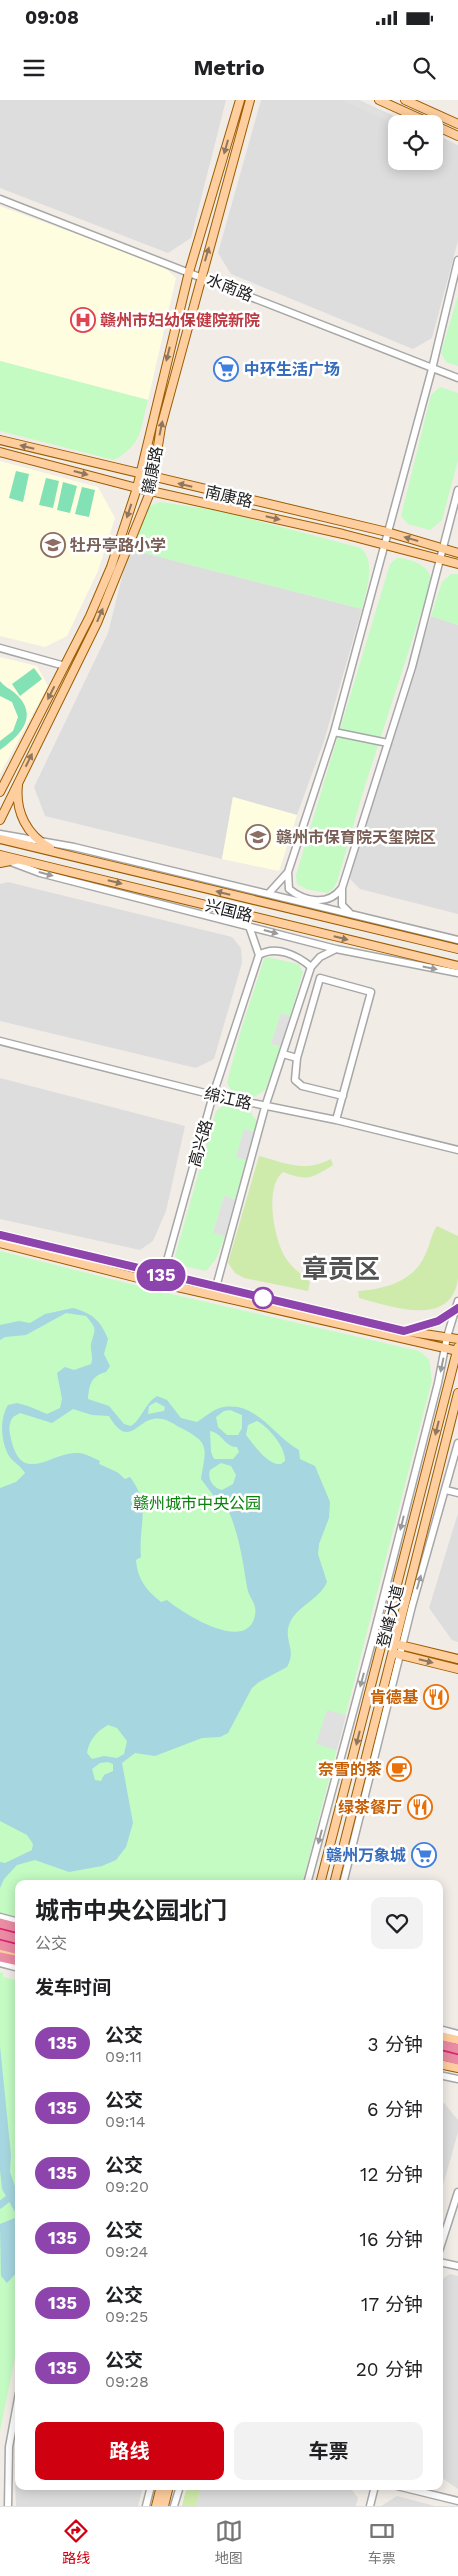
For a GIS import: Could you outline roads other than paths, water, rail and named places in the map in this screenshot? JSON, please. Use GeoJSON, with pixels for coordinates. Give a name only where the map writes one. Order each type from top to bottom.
{"type":"FeatureCollection","features":[{"type":"Feature","properties":{"kind":"highway"},"geometry":{"type":"LineString","coordinates":[[0,1923],[15,1927]]}},
{"type":"Feature","properties":{"kind":"highway"},"geometry":{"type":"LineString","coordinates":[[0,1934],[15,1938]]}},
{"type":"Feature","properties":{"kind":"highway"},"geometry":{"type":"LineString","coordinates":[[0,1945],[15,1949]]}},
{"type":"Feature","properties":{"kind":"highway"},"geometry":{"type":"LineString","coordinates":[[0,1957],[15,1960]]}},
{"type":"Feature","properties":{"kind":"highway"},"geometry":{"type":"LineString","coordinates":[[443,2045],[458,2049]]}},
{"type":"Feature","properties":{"kind":"highway"},"geometry":{"type":"LineString","coordinates":[[443,2056],[458,2060]]}},
{"type":"Feature","properties":{"kind":"main road","name":"赣康路"},"geometry":{"type":"LineString","coordinates":[[0,791],[65,666],[111,567],[137,488],[189,272],[240,100]]}},
{"type":"Feature","properties":{"kind":"main road","name":"赣康路"},"geometry":{"type":"LineString","coordinates":[[0,820],[97,623],[150,490],[161,427],[250,100]]}},
{"type":"Feature","properties":{"kind":"main road"},"geometry":{"type":"LineString","coordinates":[[379,100],[413,115]]}},
{"type":"Feature","properties":{"kind":"main road"},"geometry":{"type":"LineString","coordinates":[[405,100],[458,124]]}},
{"type":"Feature","properties":{"kind":"main road"},"geometry":{"type":"LineString","coordinates":[[443,129],[458,136]]}},
{"type":"Feature","properties":{"kind":"main road","name":"南康路"},"geometry":{"type":"LineString","coordinates":[[0,440],[152,478],[388,532],[458,553]]}},
{"type":"Feature","properties":{"kind":"main road","name":"南康路"},"geometry":{"type":"LineString","coordinates":[[0,452],[137,488],[441,558],[458,564]]}},
{"type":"Feature","properties":{"kind":"main road"},"geometry":{"type":"LineString","coordinates":[[19,780],[18,794],[22,816],[29,830],[39,841],[57,851]]}},
{"type":"Feature","properties":{"kind":"main road","name":"兴国路"},"geometry":{"type":"LineString","coordinates":[[0,839],[57,851],[458,949]]}},
{"type":"Feature","properties":{"kind":"main road","name":"兴国路"},"geometry":{"type":"LineString","coordinates":[[0,857],[33,862],[458,966]]}},
{"type":"Feature","properties":{"kind":"main road"},"geometry":{"type":"LineString","coordinates":[[4,862],[33,862]]}},
{"type":"Feature","properties":{"kind":"main road"},"geometry":{"type":"LineString","coordinates":[[0,1235],[404,1331],[458,1339]]}},
{"type":"Feature","properties":{"kind":"main road"},"geometry":{"type":"LineString","coordinates":[[0,1243],[150,1281],[458,1350]]}},
{"type":"Feature","properties":{"kind":"main road"},"geometry":{"type":"LineString","coordinates":[[404,1331],[438,1321],[457,1309]]}},
{"type":"Feature","properties":{"kind":"main road","name":"登峰大道"},"geometry":{"type":"LineString","coordinates":[[321,1880],[458,1350]]}},
{"type":"Feature","properties":{"kind":"main road","name":"登峰大道"},"geometry":{"type":"LineString","coordinates":[[335,1880],[400,1644],[458,1393]]}},
{"type":"Feature","properties":{"kind":"main road"},"geometry":{"type":"LineString","coordinates":[[400,1644],[458,1659]]}},
{"type":"Feature","properties":{"kind":"main road"},"geometry":{"type":"LineString","coordinates":[[397,1654],[458,1669]]}},
{"type":"Feature","properties":{"kind":"main road"},"geometry":{"type":"LineString","coordinates":[[0,1928],[15,1931]]}},
{"type":"Feature","properties":{"kind":"main road"},"geometry":{"type":"LineString","coordinates":[[0,1951],[15,1955]]}},
{"type":"Feature","properties":{"kind":"main road"},"geometry":{"type":"LineString","coordinates":[[443,2037],[458,2040]]}},
{"type":"Feature","properties":{"kind":"main road"},"geometry":{"type":"LineString","coordinates":[[443,2065],[458,2068]]}},
{"type":"Feature","properties":{"kind":"main road"},"geometry":{"type":"LineString","coordinates":[[156,2506],[159,2490]]}},
{"type":"Feature","properties":{"kind":"main road"},"geometry":{"type":"LineString","coordinates":[[164,2506],[168,2490]]}},
{"type":"Feature","properties":{"kind":"street","name":"水南路"},"geometry":{"type":"LineString","coordinates":[[0,199],[458,378]]}},
{"type":"Feature","properties":{"kind":"street"},"geometry":{"type":"LineString","coordinates":[[342,888],[334,898],[326,902],[309,899],[289,889],[288,872],[334,732],[432,369],[458,260]]}},
{"type":"Feature","properties":{"kind":"street"},"geometry":{"type":"LineString","coordinates":[[351,913],[342,905],[342,888],[412,667],[458,490]]}},
{"type":"Feature","properties":{"kind":"street"},"geometry":{"type":"LineString","coordinates":[[0,648],[65,666]]}},
{"type":"Feature","properties":{"kind":"street"},"geometry":{"type":"LineString","coordinates":[[334,732],[388,743]]}},
{"type":"Feature","properties":{"kind":"street"},"geometry":{"type":"LineString","coordinates":[[0,834],[74,846],[458,940]]}},
{"type":"Feature","properties":{"kind":"street"},"geometry":{"type":"LineString","coordinates":[[0,857],[4,862],[40,873],[336,949],[458,974]]}},
{"type":"Feature","properties":{"kind":"street"},"geometry":{"type":"LineString","coordinates":[[269,893],[288,872]]}},
{"type":"Feature","properties":{"kind":"street"},"geometry":{"type":"LineString","coordinates":[[249,926],[258,955],[268,950],[278,951],[297,956],[310,966]]}},
{"type":"Feature","properties":{"kind":"street"},"geometry":{"type":"LineString","coordinates":[[216,1287],[265,1107],[310,966],[320,957],[336,949]]}},
{"type":"Feature","properties":{"kind":"street","name":"高兴路"},"geometry":{"type":"LineString","coordinates":[[163,1275],[213,1095],[258,955]]}},
{"type":"Feature","properties":{"kind":"street"},"geometry":{"type":"LineString","coordinates":[[336,1120],[343,1096],[370,992],[320,978],[297,1058],[295,1080],[302,1086],[343,1096]]}},
{"type":"Feature","properties":{"kind":"street","name":"绵江路"},"geometry":{"type":"LineString","coordinates":[[0,1041],[213,1095],[336,1120],[458,1150]]}},
{"type":"Feature","properties":{"kind":"street"},"geometry":{"type":"LineString","coordinates":[[283,1054],[297,1058]]}},
{"type":"Feature","properties":{"kind":"street"},"geometry":{"type":"LineString","coordinates":[[308,1880],[374,1634],[447,1337],[458,1301]]}},
{"type":"Feature","properties":{"kind":"street"},"geometry":{"type":"LineString","coordinates":[[400,1644],[446,1490],[458,1443]]}},
{"type":"Feature","properties":{"kind":"street"},"geometry":{"type":"LineString","coordinates":[[446,1490],[458,1493]]}},
{"type":"Feature","properties":{"kind":"street"},"geometry":{"type":"LineString","coordinates":[[344,1880],[397,1654]]}},
{"type":"Feature","properties":{"kind":"street"},"geometry":{"type":"LineString","coordinates":[[0,1917],[15,1921]]}},
{"type":"Feature","properties":{"kind":"street"},"geometry":{"type":"LineString","coordinates":[[0,1963],[15,1967]]}},
{"type":"Feature","properties":{"kind":"street"},"geometry":{"type":"LineString","coordinates":[[443,2031],[458,2034]]}},
{"type":"Feature","properties":{"kind":"street"},"geometry":{"type":"LineString","coordinates":[[443,2075],[458,2079]]}},
{"type":"Feature","properties":{"kind":"street"},"geometry":{"type":"LineString","coordinates":[[443,2239],[458,2192]]}},
{"type":"Feature","properties":{"kind":"street"},"geometry":{"type":"LineString","coordinates":[[443,2263],[458,2266]]}},
{"type":"Feature","properties":{"kind":"street"},"geometry":{"type":"LineString","coordinates":[[8,2506],[9,2447],[15,2415]]}},
{"type":"Feature","properties":{"kind":"street"},"geometry":{"type":"LineString","coordinates":[[146,2506],[150,2490]]}},
{"type":"Feature","properties":{"kind":"street"},"geometry":{"type":"LineString","coordinates":[[174,2506],[179,2490]]}},
{"type":"Feature","properties":{"kind":"street"},"geometry":{"type":"LineString","coordinates":[[370,2506],[374,2490]]}},
{"type":"Feature","properties":{"kind":"street"},"geometry":{"type":"LineString","coordinates":[[413,2490],[458,2501]]}},
{"type":"Feature","properties":{"kind":"water"},"geometry":{"type":"Polygon","coordinates":[[[73,1308],[91,1315],[102,1327],[108,1339],[104,1354],[110,1366],[106,1372],[97,1376],[92,1382],[88,1399],[109,1406],[124,1424],[131,1426],[135,1423],[149,1403],[157,1396],[167,1400],[181,1418],[197,1422],[217,1409],[236,1407],[256,1415],[299,1450],[300,1459],[315,1466],[330,1502],[329,1518],[319,1544],[318,1554],[327,1582],[323,1589],[300,1609],[290,1621],[288,1634],[291,1656],[287,1667],[259,1682],[252,1688],[228,1733],[220,1737],[202,1738],[155,1756],[135,1753],[122,1763],[133,1823],[126,1847],[116,1860],[102,1866],[69,1872],[35,1860],[17,1865],[4,1879],[0,1888],[0,1862],[5,1863],[32,1850],[33,1844],[27,1835],[0,1821],[0,1488],[16,1482],[25,1473],[9,1456],[6,1450],[2,1423],[8,1405],[17,1403],[47,1414],[60,1408],[62,1399],[57,1373],[65,1367],[74,1370],[91,1364],[92,1359],[91,1344],[94,1327],[86,1316],[66,1313],[26,1335],[5,1337],[0,1340],[0,1325],[19,1321],[30,1323],[45,1314],[73,1308]],[[156,1402],[149,1406],[148,1414],[164,1411],[165,1407],[156,1402]],[[73,1409],[52,1423],[20,1413],[13,1417],[9,1430],[16,1453],[22,1461],[30,1464],[39,1463],[68,1454],[81,1453],[100,1461],[99,1464],[117,1472],[125,1479],[130,1477],[141,1497],[143,1516],[141,1557],[136,1560],[138,1573],[151,1593],[161,1602],[167,1600],[198,1620],[225,1631],[238,1632],[248,1628],[254,1619],[255,1609],[248,1591],[239,1541],[232,1519],[222,1498],[213,1495],[201,1479],[205,1453],[204,1447],[197,1437],[164,1419],[147,1421],[132,1431],[127,1432],[122,1431],[116,1426],[109,1416],[92,1415],[73,1409]],[[230,1410],[224,1411],[216,1417],[218,1427],[227,1435],[238,1435],[242,1428],[242,1415],[230,1410]],[[257,1421],[248,1425],[246,1435],[271,1462],[281,1464],[285,1461],[280,1444],[262,1424],[257,1421]],[[210,1431],[211,1452],[214,1459],[233,1459],[239,1452],[237,1447],[229,1445],[218,1434],[210,1431]],[[221,1463],[210,1470],[212,1483],[222,1490],[233,1484],[236,1475],[231,1466],[221,1463]],[[108,1725],[94,1736],[88,1748],[87,1753],[92,1759],[104,1756],[117,1758],[124,1754],[127,1741],[117,1728],[108,1725]],[[108,1762],[100,1763],[92,1769],[95,1780],[101,1781],[104,1775],[113,1771],[113,1764],[108,1762]]]}},
{"type":"Feature","properties":{"kind":"water"},"geometry":{"type":"Polygon","coordinates":[[[0,2046],[11,2155],[10,2172],[15,2186],[15,2212],[2,2189],[0,2170],[0,2046]]]}},
{"type":"Feature","properties":{"kind":"water"},"geometry":{"type":"Polygon","coordinates":[[[15,2218],[15,2274],[7,2283],[1,2276],[0,2224],[15,2218]]]}},
{"type":"Feature","properties":{"kind":"waterway"},"geometry":{"type":"LineString","coordinates":[[0,2205],[10,2197]]}},
{"type":"Feature","properties":{"kind":"place","name":"赣州市妇幼保健院新院"},"geometry":{"type":"Point","coordinates":[83,320]}},
{"type":"Feature","properties":{"kind":"place","name":"中环生活广场"},"geometry":{"type":"Point","coordinates":[226,369]}},
{"type":"Feature","properties":{"kind":"place","name":"牡丹亭路小学"},"geometry":{"type":"Point","coordinates":[53,545]}},
{"type":"Feature","properties":{"kind":"place","name":"赣州市保育院天玺院区"},"geometry":{"type":"Point","coordinates":[258,837]}},
{"type":"Feature","properties":{"kind":"place","name":"肯德基"},"geometry":{"type":"Point","coordinates":[436,1697]}},
{"type":"Feature","properties":{"kind":"place","name":"奈雪的茶"},"geometry":{"type":"Point","coordinates":[399,1769]}},
{"type":"Feature","properties":{"kind":"place","name":"绿茶餐厅"},"geometry":{"type":"Point","coordinates":[420,1807]}},
{"type":"Feature","properties":{"kind":"place","name":"赣州万象城"},"geometry":{"type":"Point","coordinates":[424,1855]}},
{"type":"Feature","properties":{"kind":"district","name":"章贡区"},"geometry":{"type":"Point","coordinates":[341,1269]}},
{"type":"Feature","properties":{"kind":"park label","name":"赣州城市中央公园"},"geometry":{"type":"Point","coordinates":[197,1503]}}]}
